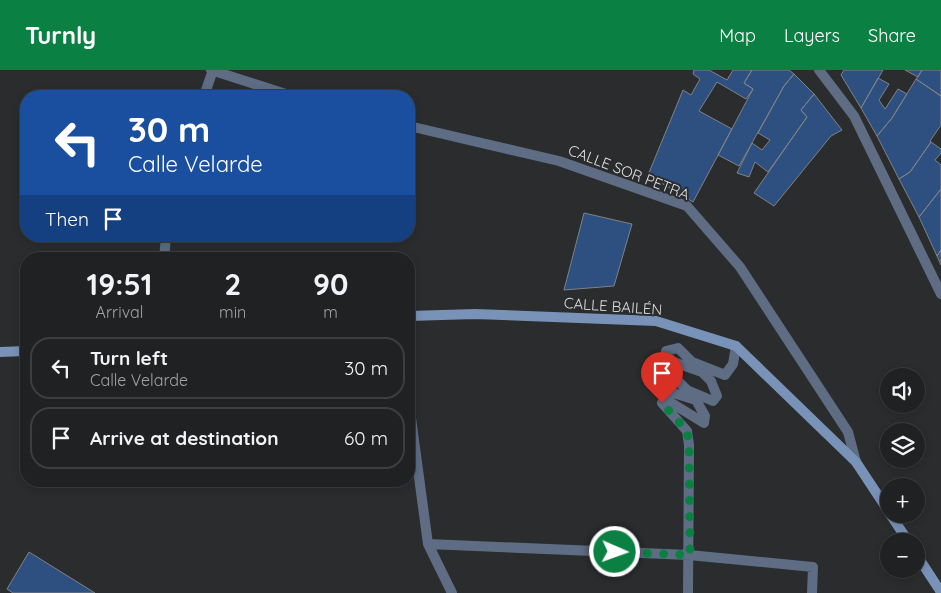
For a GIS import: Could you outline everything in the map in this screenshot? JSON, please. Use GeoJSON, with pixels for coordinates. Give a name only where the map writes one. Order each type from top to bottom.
{"type":"FeatureCollection","features":[{"type":"Feature","properties":{"kind":"main road","name":"CALLE BAILÉN"},"geometry":{"type":"LineString","coordinates":[[415,316],[475,314],[656,321],[736,346],[856,462],[880,499]]}},
{"type":"Feature","properties":{"kind":"main road"},"geometry":{"type":"LineString","coordinates":[[0,352],[20,351]]}},
{"type":"Feature","properties":{"kind":"main road"},"geometry":{"type":"LineString","coordinates":[[925,568],[941,592]]}},
{"type":"Feature","properties":{"kind":"street"},"geometry":{"type":"LineString","coordinates":[[206,90],[212,70],[274,90]]}},
{"type":"Feature","properties":{"kind":"street"},"geometry":{"type":"LineString","coordinates":[[819,70],[854,116],[941,294]]}},
{"type":"Feature","properties":{"kind":"street","name":"CALLE SOR PETRA"},"geometry":{"type":"LineString","coordinates":[[415,127],[560,161],[687,206],[740,267],[848,432],[856,462]]}},
{"type":"Feature","properties":{"kind":"street"},"geometry":{"type":"LineString","coordinates":[[688,593],[690,555],[689,445],[687,431],[662,403],[665,399],[704,423],[705,416],[696,400],[667,391],[663,378],[668,372],[687,390],[713,401],[717,396],[711,381],[702,372],[665,359],[666,351],[678,348],[692,362],[725,375],[733,364],[736,346]]}},
{"type":"Feature","properties":{"kind":"street"},"geometry":{"type":"LineString","coordinates":[[415,448],[428,544],[452,593]]}},
{"type":"Feature","properties":{"kind":"street"},"geometry":{"type":"LineString","coordinates":[[428,544],[690,555],[814,567],[812,593]]}},
{"type":"Feature","properties":{"kind":"building"},"geometry":{"type":"Polygon","coordinates":[[[694,70],[709,70],[727,80],[733,70],[752,70],[744,83],[753,89],[746,99],[717,82],[699,111],[732,129],[693,202],[648,175],[683,90],[691,95],[700,79],[693,74],[694,70]]]}},
{"type":"Feature","properties":{"kind":"building"},"geometry":{"type":"Polygon","coordinates":[[[752,70],[789,70],[794,74],[784,86],[739,166],[718,155],[753,89],[744,83],[752,70]]]}},
{"type":"Feature","properties":{"kind":"building"},"geometry":{"type":"Polygon","coordinates":[[[844,70],[883,70],[861,108],[841,75],[844,70]]]}},
{"type":"Feature","properties":{"kind":"building"},"geometry":{"type":"Polygon","coordinates":[[[905,70],[922,70],[918,77],[905,70]]]}},
{"type":"Feature","properties":{"kind":"building"},"geometry":{"type":"Polygon","coordinates":[[[922,70],[941,70],[941,96],[916,79],[922,70]]]}},
{"type":"Feature","properties":{"kind":"building"},"geometry":{"type":"Polygon","coordinates":[[[794,74],[814,94],[801,110],[807,117],[768,172],[755,162],[749,177],[737,173],[752,143],[762,150],[770,140],[758,133],[784,86],[794,74]]]}},
{"type":"Feature","properties":{"kind":"building"},"geometry":{"type":"Polygon","coordinates":[[[878,78],[889,84],[879,100],[885,109],[898,89],[907,94],[892,118],[877,136],[861,108],[878,78]]]}},
{"type":"Feature","properties":{"kind":"building"},"geometry":{"type":"Polygon","coordinates":[[[916,79],[941,96],[941,125],[910,172],[899,179],[877,136],[892,118],[916,79]]]}},
{"type":"Feature","properties":{"kind":"building"},"geometry":{"type":"Polygon","coordinates":[[[814,94],[842,130],[831,136],[774,206],[754,193],[807,117],[801,110],[814,94]]]}},
{"type":"Feature","properties":{"kind":"building"},"geometry":{"type":"Polygon","coordinates":[[[931,142],[941,149],[941,153],[935,160],[941,165],[941,189],[919,217],[899,179],[910,172],[931,142]]]}},
{"type":"Feature","properties":{"kind":"building"},"geometry":{"type":"Polygon","coordinates":[[[941,189],[941,250],[937,256],[919,217],[941,189]]]}},
{"type":"Feature","properties":{"kind":"building"},"geometry":{"type":"Polygon","coordinates":[[[584,213],[632,224],[614,286],[564,290],[584,213]]]}},
{"type":"Feature","properties":{"kind":"building"},"geometry":{"type":"Polygon","coordinates":[[[941,250],[941,265],[937,256],[941,250]]]}},
{"type":"Feature","properties":{"kind":"building"},"geometry":{"type":"Polygon","coordinates":[[[29,552],[95,593],[13,593],[7,589],[29,552]]]}},
{"type":"Feature","properties":{"kind":"route"},"geometry":{"type":"LineString","coordinates":[[615,552],[690,555],[689,445],[687,431],[662,403]]}}]}
